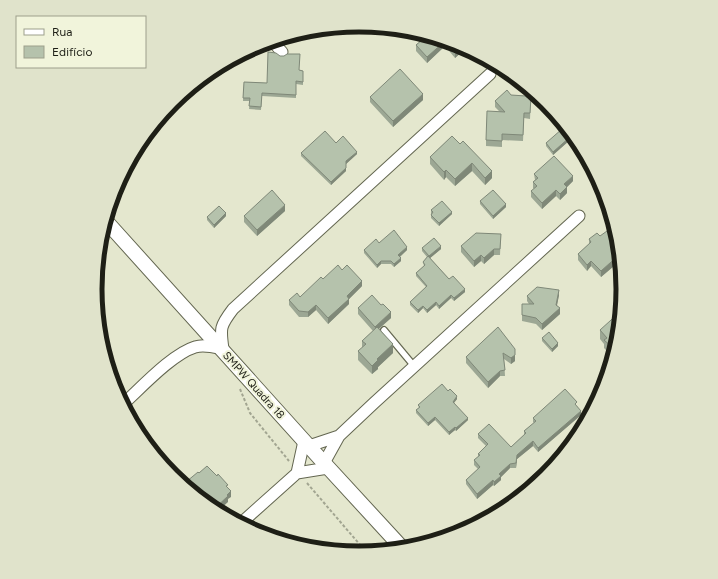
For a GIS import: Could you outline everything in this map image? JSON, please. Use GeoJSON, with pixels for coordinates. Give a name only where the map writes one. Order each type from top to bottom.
{"type":"FeatureCollection","features":[{"type":"Feature","properties":{"kind":"street"},"geometry":{"type":"LineString","coordinates":[[276,46],[282,52]]}},
{"type":"Feature","properties":{"kind":"street"},"geometry":{"type":"LineString","coordinates":[[127,401],[178,354],[196,346],[208,346],[223,349],[220,332],[223,322],[233,309],[490,74]]}},
{"type":"Feature","properties":{"kind":"street"},"geometry":{"type":"LineString","coordinates":[[245,520],[298,472],[326,466],[339,436],[579,216]]}},
{"type":"Feature","properties":{"kind":"street","name":"SMPW Quadra 18"},"geometry":{"type":"LineString","coordinates":[[110,225],[223,349],[306,444],[398,544]]}},
{"type":"Feature","properties":{"kind":"street"},"geometry":{"type":"LineString","coordinates":[[298,472],[306,444],[339,436]]}},
{"type":"Feature","properties":{"kind":"lane"},"geometry":{"type":"LineString","coordinates":[[384,330],[414,366]]}},
{"type":"Feature","properties":{"kind":"path"},"geometry":{"type":"LineString","coordinates":[[240,388],[250,413],[298,472],[363,547]]}},
{"type":"Feature","properties":{"kind":"building"},"geometry":{"type":"Polygon","coordinates":[[[422,40],[440,45],[427,57],[416,45],[422,40]]]}},
{"type":"Feature","properties":{"kind":"building"},"geometry":{"type":"Polygon","coordinates":[[[268,52],[276,53],[280,56],[287,54],[300,54],[299,70],[303,71],[303,82],[296,81],[296,95],[262,93],[261,107],[249,106],[250,98],[243,98],[244,82],[267,83],[268,52]]]}},
{"type":"Feature","properties":{"kind":"building"},"geometry":{"type":"Polygon","coordinates":[[[400,69],[423,94],[393,121],[370,97],[400,69]]]}},
{"type":"Feature","properties":{"kind":"building"},"geometry":{"type":"Polygon","coordinates":[[[507,90],[511,95],[531,98],[530,113],[524,113],[523,135],[502,134],[502,141],[486,140],[487,111],[505,112],[495,101],[507,90]]]}},
{"type":"Feature","properties":{"kind":"building"},"geometry":{"type":"Polygon","coordinates":[[[561,130],[568,139],[553,152],[546,143],[561,130]]]}},
{"type":"Feature","properties":{"kind":"building"},"geometry":{"type":"Polygon","coordinates":[[[325,131],[336,143],[343,136],[357,152],[346,161],[346,168],[331,182],[301,153],[325,131]]]}},
{"type":"Feature","properties":{"kind":"building"},"geometry":{"type":"Polygon","coordinates":[[[452,136],[460,144],[463,141],[492,171],[485,178],[472,163],[455,179],[446,170],[444,172],[430,157],[452,136]]]}},
{"type":"Feature","properties":{"kind":"building"},"geometry":{"type":"Polygon","coordinates":[[[554,156],[573,176],[564,184],[567,187],[560,194],[556,190],[542,203],[531,191],[537,186],[533,182],[538,178],[534,174],[554,156]]]}},
{"type":"Feature","properties":{"kind":"building"},"geometry":{"type":"Polygon","coordinates":[[[272,190],[285,205],[257,230],[244,216],[272,190]]]}},
{"type":"Feature","properties":{"kind":"building"},"geometry":{"type":"Polygon","coordinates":[[[493,190],[506,204],[493,216],[480,201],[493,190]]]}},
{"type":"Feature","properties":{"kind":"building"},"geometry":{"type":"Polygon","coordinates":[[[442,201],[452,212],[439,223],[431,215],[433,212],[431,210],[442,201]]]}},
{"type":"Feature","properties":{"kind":"building"},"geometry":{"type":"Polygon","coordinates":[[[219,206],[226,213],[214,225],[207,217],[219,206]]]}},
{"type":"Feature","properties":{"kind":"building"},"geometry":{"type":"Polygon","coordinates":[[[394,230],[407,247],[398,255],[401,258],[394,264],[391,261],[381,261],[377,265],[364,250],[376,239],[379,243],[394,230]]]}},
{"type":"Feature","properties":{"kind":"building"},"geometry":{"type":"Polygon","coordinates":[[[607,231],[611,236],[614,259],[601,271],[591,261],[587,265],[578,254],[591,242],[589,239],[597,233],[600,236],[607,231]]]}},
{"type":"Feature","properties":{"kind":"building"},"geometry":{"type":"Polygon","coordinates":[[[476,233],[501,234],[500,249],[494,249],[484,258],[481,255],[474,261],[461,246],[476,233]]]}},
{"type":"Feature","properties":{"kind":"building"},"geometry":{"type":"Polygon","coordinates":[[[434,238],[441,246],[429,256],[422,248],[434,238]]]}},
{"type":"Feature","properties":{"kind":"building"},"geometry":{"type":"Polygon","coordinates":[[[428,256],[449,279],[453,276],[465,289],[454,298],[451,295],[439,306],[436,302],[427,310],[423,306],[418,310],[410,302],[427,286],[416,273],[425,265],[423,262],[428,256]]]}},
{"type":"Feature","properties":{"kind":"building"},"geometry":{"type":"Polygon","coordinates":[[[338,265],[342,270],[347,265],[362,281],[347,296],[349,299],[328,318],[316,305],[308,312],[299,311],[289,300],[297,293],[300,297],[321,277],[323,279],[338,265]]]}},
{"type":"Feature","properties":{"kind":"building"},"geometry":{"type":"Polygon","coordinates":[[[537,287],[559,290],[556,305],[560,308],[542,324],[536,318],[522,315],[522,304],[534,304],[527,296],[537,287]]]}},
{"type":"Feature","properties":{"kind":"building"},"geometry":{"type":"Polygon","coordinates":[[[372,295],[381,305],[383,304],[391,312],[375,327],[358,308],[372,295]]]}},
{"type":"Feature","properties":{"kind":"building"},"geometry":{"type":"Polygon","coordinates":[[[615,317],[611,346],[604,340],[607,338],[600,330],[615,317]]]}},
{"type":"Feature","properties":{"kind":"building"},"geometry":{"type":"Polygon","coordinates":[[[377,327],[393,344],[377,359],[378,360],[372,366],[358,351],[366,344],[362,341],[377,327]]]}},
{"type":"Feature","properties":{"kind":"building"},"geometry":{"type":"Polygon","coordinates":[[[498,327],[515,349],[515,355],[511,358],[503,353],[505,370],[500,371],[488,382],[466,357],[498,327]]]}},
{"type":"Feature","properties":{"kind":"building"},"geometry":{"type":"Polygon","coordinates":[[[549,332],[558,343],[552,349],[542,338],[549,332]]]}},
{"type":"Feature","properties":{"kind":"building"},"geometry":{"type":"Polygon","coordinates":[[[442,384],[448,391],[450,389],[457,396],[453,402],[468,418],[449,432],[435,417],[428,423],[416,410],[420,407],[418,405],[442,384]]]}},
{"type":"Feature","properties":{"kind":"building"},"geometry":{"type":"Polygon","coordinates":[[[565,389],[577,402],[575,404],[581,411],[538,448],[533,441],[517,455],[516,463],[510,464],[499,474],[501,476],[494,482],[493,480],[477,494],[466,480],[480,467],[474,460],[480,455],[478,454],[488,444],[478,434],[489,424],[511,447],[526,433],[524,431],[536,421],[533,418],[565,389]]]}},
{"type":"Feature","properties":{"kind":"building"},"geometry":{"type":"Polygon","coordinates":[[[207,466],[217,476],[218,474],[228,485],[226,486],[231,491],[218,505],[187,481],[198,472],[199,473],[207,466]]]}}]}
